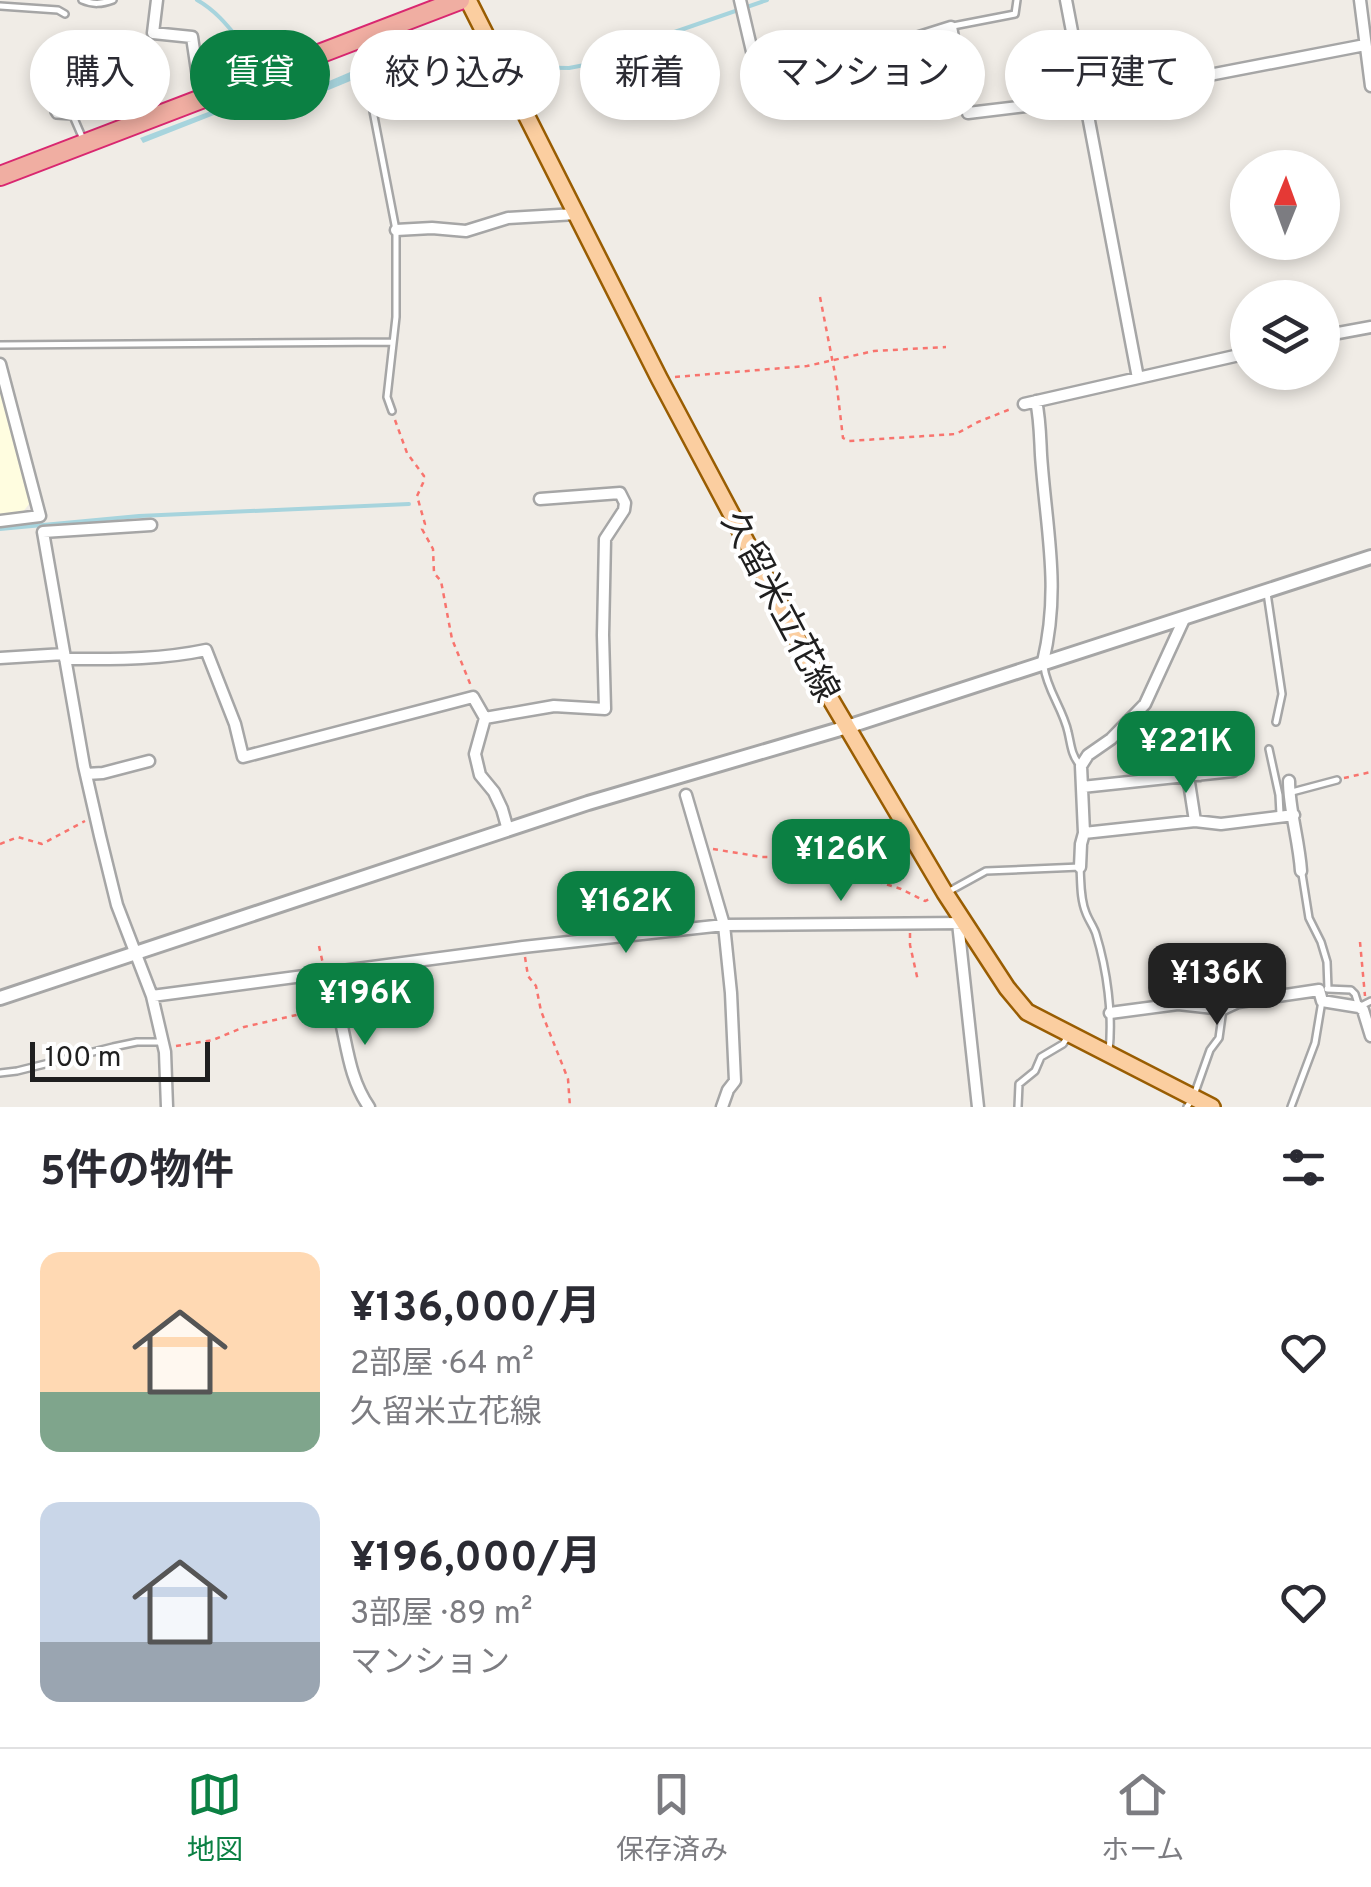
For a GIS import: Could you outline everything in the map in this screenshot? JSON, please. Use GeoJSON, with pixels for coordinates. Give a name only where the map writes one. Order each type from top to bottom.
{"type":"FeatureCollection","features":[{"type":"Feature","properties":{"kind":"highway"},"geometry":{"type":"LineString","coordinates":[[382,30],[460,0]]}},
{"type":"Feature","properties":{"kind":"highway"},"geometry":{"type":"LineString","coordinates":[[0,176],[190,104]]}},
{"type":"Feature","properties":{"kind":"main road","name":"久留米立花線"},"geometry":{"type":"LineString","coordinates":[[468,0],[659,378],[847,727],[962,923],[1027,1012],[1190,1102],[1212,1107]]}},
{"type":"Feature","properties":{"kind":"street"},"geometry":{"type":"LineString","coordinates":[[158,0],[153,33],[190,38]]}},
{"type":"Feature","properties":{"kind":"street"},"geometry":{"type":"LineString","coordinates":[[740,0],[759,81],[805,73],[951,27],[952,30]]}},
{"type":"Feature","properties":{"kind":"street"},"geometry":{"type":"LineString","coordinates":[[1066,0],[1072,30]]}},
{"type":"Feature","properties":{"kind":"street"},"geometry":{"type":"LineString","coordinates":[[1360,0],[1371,86]]}},
{"type":"Feature","properties":{"kind":"street"},"geometry":{"type":"LineString","coordinates":[[1215,74],[1365,45]]}},
{"type":"Feature","properties":{"kind":"street"},"geometry":{"type":"LineString","coordinates":[[1089,120],[1138,378]]}},
{"type":"Feature","properties":{"kind":"street"},"geometry":{"type":"LineString","coordinates":[[396,230],[466,231],[508,218],[576,214]]}},
{"type":"Feature","properties":{"kind":"street"},"geometry":{"type":"LineString","coordinates":[[1340,332],[1371,326]]}},
{"type":"Feature","properties":{"kind":"street"},"geometry":{"type":"LineString","coordinates":[[1043,662],[1051,629],[1052,560],[1040,422],[1030,402],[1230,357]]}},
{"type":"Feature","properties":{"kind":"street"},"geometry":{"type":"LineString","coordinates":[[0,364],[40,516],[0,521]]}},
{"type":"Feature","properties":{"kind":"street"},"geometry":{"type":"LineString","coordinates":[[540,499],[620,492],[628,482]]}},
{"type":"Feature","properties":{"kind":"street"},"geometry":{"type":"LineString","coordinates":[[484,718],[554,706],[605,709],[606,539],[624,510],[620,492]]}},
{"type":"Feature","properties":{"kind":"street"},"geometry":{"type":"LineString","coordinates":[[150,526],[43,532],[95,816],[117,905],[152,996],[164,1045],[167,1107]]}},
{"type":"Feature","properties":{"kind":"street"},"geometry":{"type":"LineString","coordinates":[[0,998],[508,830],[847,727],[1371,557]]}},
{"type":"Feature","properties":{"kind":"street"},"geometry":{"type":"LineString","coordinates":[[1080,866],[1084,833],[1081,766],[1145,704],[1184,616]]}},
{"type":"Feature","properties":{"kind":"street"},"geometry":{"type":"LineString","coordinates":[[0,658],[148,659],[206,650],[235,724],[243,757],[473,697],[484,718],[475,754],[480,775],[494,792],[508,830]]}},
{"type":"Feature","properties":{"kind":"street"},"geometry":{"type":"LineString","coordinates":[[1082,787],[1233,771],[1231,748]]}},
{"type":"Feature","properties":{"kind":"street"},"geometry":{"type":"LineString","coordinates":[[1195,822],[1197,751]]}},
{"type":"Feature","properties":{"kind":"street"},"geometry":{"type":"LineString","coordinates":[[86,774],[149,761]]}},
{"type":"Feature","properties":{"kind":"street"},"geometry":{"type":"LineString","coordinates":[[1289,787],[1301,871]]}},
{"type":"Feature","properties":{"kind":"street"},"geometry":{"type":"LineString","coordinates":[[686,795],[724,924],[735,1081],[722,1107]]}},
{"type":"Feature","properties":{"kind":"street"},"geometry":{"type":"LineString","coordinates":[[1084,833],[1294,815]]}},
{"type":"Feature","properties":{"kind":"street"},"geometry":{"type":"LineString","coordinates":[[152,996],[724,924],[962,923],[978,1107]]}},
{"type":"Feature","properties":{"kind":"street"},"geometry":{"type":"LineString","coordinates":[[1110,1013],[1178,1004],[1222,1009],[1238,1002],[1323,993],[1365,1004],[1363,1010],[1371,1036]]}},
{"type":"Feature","properties":{"kind":"street"},"geometry":{"type":"LineString","coordinates":[[336,1003],[346,1052],[369,1107]]}},
{"type":"Feature","properties":{"kind":"lane"},"geometry":{"type":"LineString","coordinates":[[82,0],[90,4],[112,0]]}},
{"type":"Feature","properties":{"kind":"lane"},"geometry":{"type":"LineString","coordinates":[[951,27],[1015,14],[1016,0]]}},
{"type":"Feature","properties":{"kind":"lane"},"geometry":{"type":"LineString","coordinates":[[0,6],[58,10],[65,14]]}},
{"type":"Feature","properties":{"kind":"lane"},"geometry":{"type":"LineString","coordinates":[[75,120],[85,144]]}},
{"type":"Feature","properties":{"kind":"lane"},"geometry":{"type":"LineString","coordinates":[[375,120],[396,230],[396,317],[388,397],[392,411]]}},
{"type":"Feature","properties":{"kind":"lane"},"geometry":{"type":"LineString","coordinates":[[0,345],[393,342]]}},
{"type":"Feature","properties":{"kind":"lane"},"geometry":{"type":"LineString","coordinates":[[1266,590],[1282,694],[1276,722]]}},
{"type":"Feature","properties":{"kind":"lane"},"geometry":{"type":"LineString","coordinates":[[1043,662],[1045,678],[1067,727],[1073,756],[1081,766]]}},
{"type":"Feature","properties":{"kind":"lane"},"geometry":{"type":"LineString","coordinates":[[1269,748],[1280,795],[1280,816]]}},
{"type":"Feature","properties":{"kind":"lane"},"geometry":{"type":"LineString","coordinates":[[1289,787],[1338,780]]}},
{"type":"Feature","properties":{"kind":"lane"},"geometry":{"type":"LineString","coordinates":[[945,893],[986,871],[1080,866],[1082,903],[1096,936],[1110,1013],[1108,1054]]}},
{"type":"Feature","properties":{"kind":"lane"},"geometry":{"type":"LineString","coordinates":[[1290,1107],[1315,1043],[1326,962],[1309,918],[1301,871]]}},
{"type":"Feature","properties":{"kind":"lane"},"geometry":{"type":"LineString","coordinates":[[324,973],[336,1003]]}},
{"type":"Feature","properties":{"kind":"lane"},"geometry":{"type":"LineString","coordinates":[[1190,1102],[1218,1038],[1222,1009]]}},
{"type":"Feature","properties":{"kind":"lane"},"geometry":{"type":"LineString","coordinates":[[1018,1107],[1019,1084],[1035,1071],[1041,1056],[1063,1044],[1069,1034]]}},
{"type":"Feature","properties":{"kind":"lane"},"geometry":{"type":"LineString","coordinates":[[0,1073],[136,1042],[164,1045]]}},
{"type":"Feature","properties":{"kind":"path"},"geometry":{"type":"LineString","coordinates":[[820,297],[843,438],[849,442],[956,434],[1030,402]]}},
{"type":"Feature","properties":{"kind":"path"},"geometry":{"type":"LineString","coordinates":[[659,378],[807,366],[874,352],[946,347]]}},
{"type":"Feature","properties":{"kind":"path"},"geometry":{"type":"LineString","coordinates":[[392,411],[407,453],[424,476],[417,496],[425,524],[422,529],[433,550],[434,573],[441,581],[452,639],[473,697]]}},
{"type":"Feature","properties":{"kind":"path"},"geometry":{"type":"LineString","coordinates":[[1338,780],[1371,772]]}},
{"type":"Feature","properties":{"kind":"path"},"geometry":{"type":"LineString","coordinates":[[0,844],[18,837],[42,844],[95,816]]}},
{"type":"Feature","properties":{"kind":"path"},"geometry":{"type":"LineString","coordinates":[[701,848],[830,861],[925,901],[945,893]]}},
{"type":"Feature","properties":{"kind":"path"},"geometry":{"type":"LineString","coordinates":[[911,924],[910,945],[918,981]]}},
{"type":"Feature","properties":{"kind":"path"},"geometry":{"type":"LineString","coordinates":[[1360,942],[1365,1004]]}},
{"type":"Feature","properties":{"kind":"path"},"geometry":{"type":"LineString","coordinates":[[319,946],[324,973]]}},
{"type":"Feature","properties":{"kind":"path"},"geometry":{"type":"LineString","coordinates":[[523,947],[528,976],[536,986],[541,1011],[568,1079],[570,1107]]}},
{"type":"Feature","properties":{"kind":"path"},"geometry":{"type":"LineString","coordinates":[[164,1045],[213,1040],[244,1027],[336,1003]]}},
{"type":"Feature","properties":{"kind":"shaded area"},"geometry":{"type":"Polygon","coordinates":[[[0,380],[30,503],[22,513],[0,515],[0,380]]]}},
{"type":"Feature","properties":{"kind":"water"},"geometry":{"type":"Polygon","coordinates":[[[350,72],[350,81],[330,89],[330,81],[350,72]]]}},
{"type":"Feature","properties":{"kind":"water"},"geometry":{"type":"Polygon","coordinates":[[[190,119],[202,120],[143,143],[140,138],[190,119]]]}},
{"type":"Feature","properties":{"kind":"waterway"},"geometry":{"type":"LineString","coordinates":[[197,0],[230,30]]}},
{"type":"Feature","properties":{"kind":"waterway"},"geometry":{"type":"LineString","coordinates":[[560,68],[600,62],[767,0]]}},
{"type":"Feature","properties":{"kind":"waterway"},"geometry":{"type":"LineString","coordinates":[[0,529],[139,516],[409,504]]}}]}
